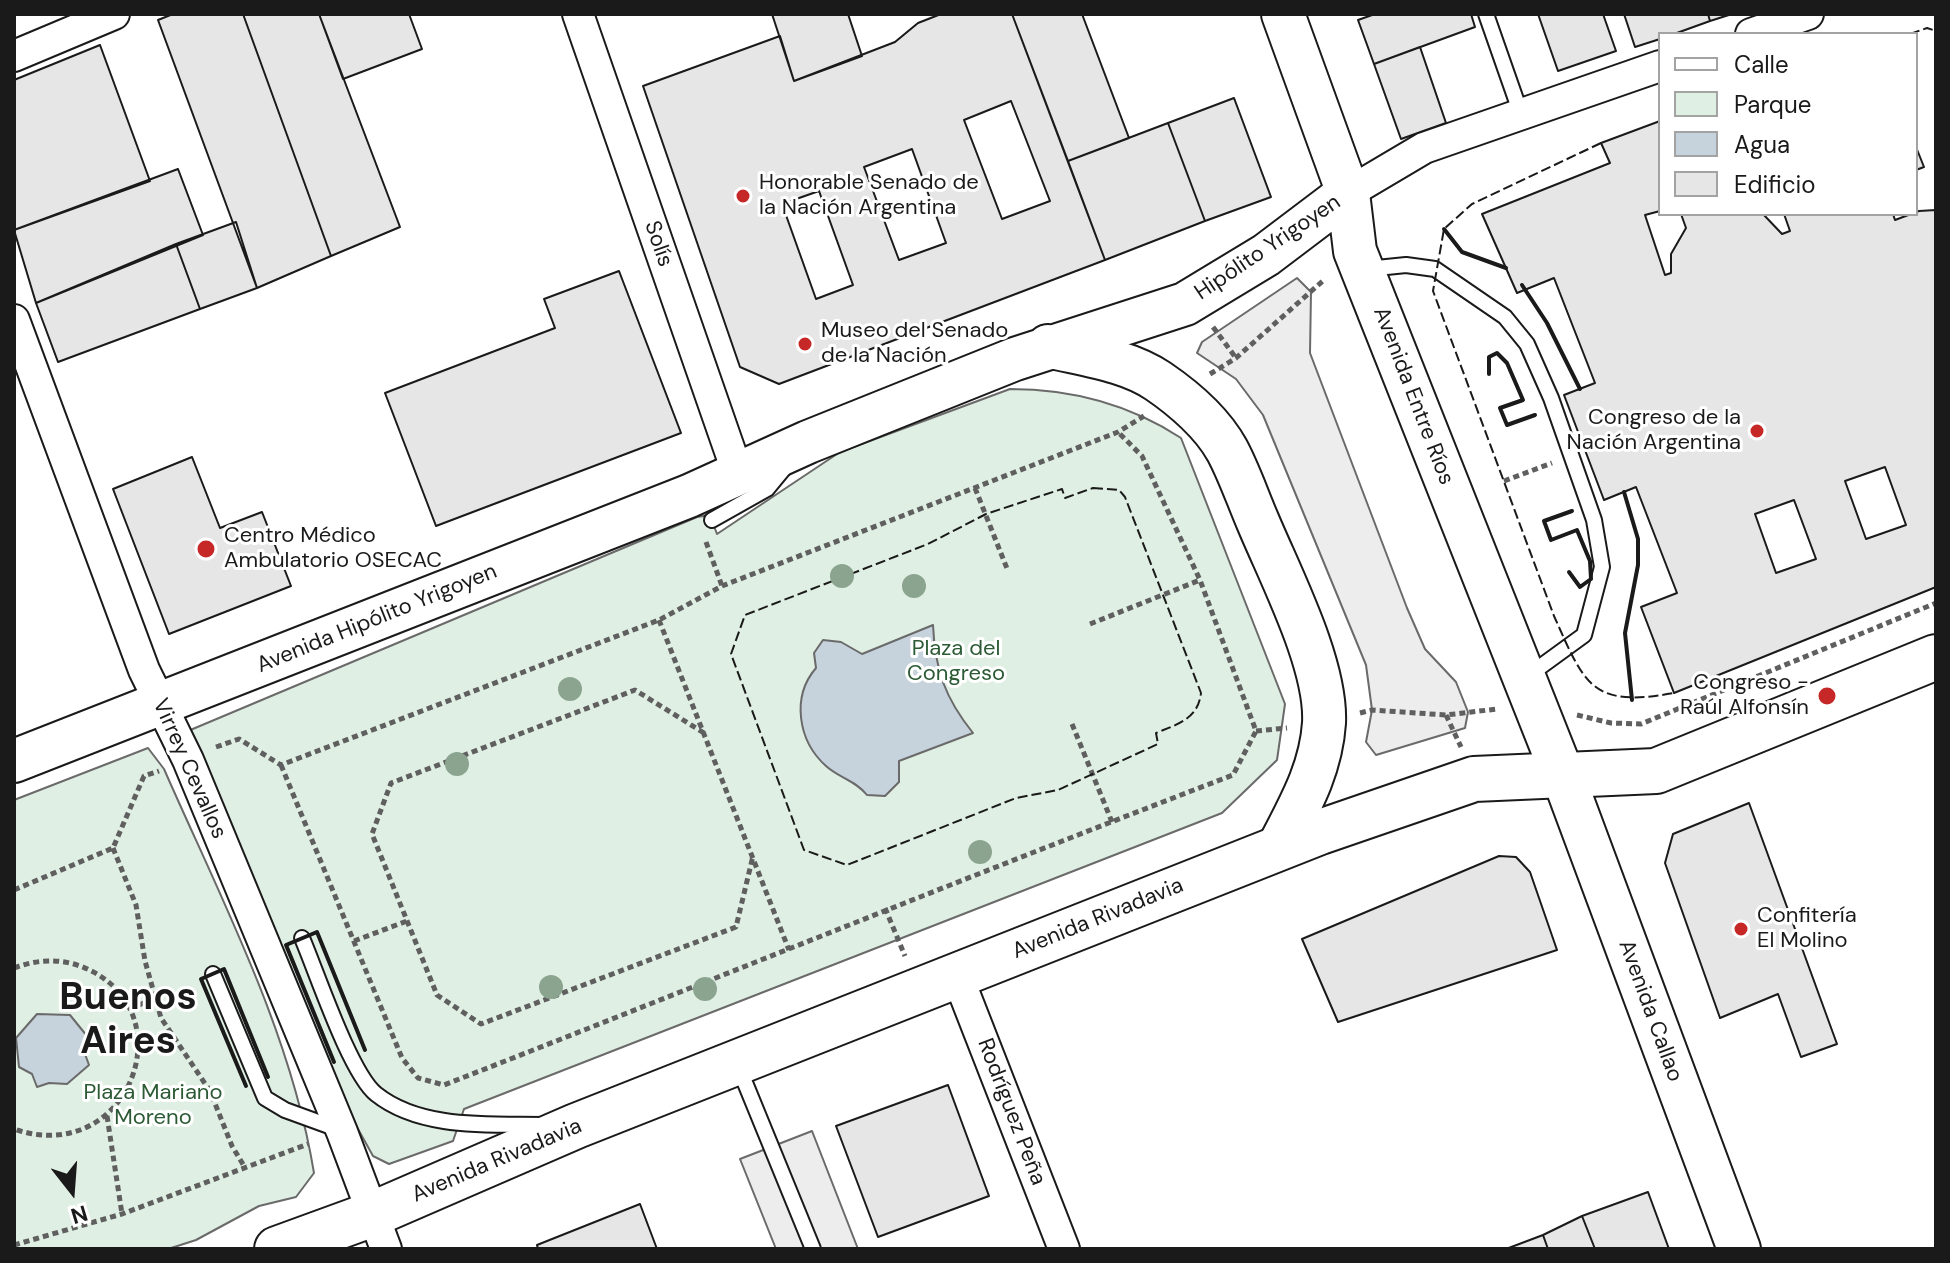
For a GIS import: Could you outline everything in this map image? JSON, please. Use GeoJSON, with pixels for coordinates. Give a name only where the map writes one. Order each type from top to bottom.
{"type":"FeatureCollection","features":[{"type":"Feature","properties":{"kind":"main road","name":"Avenida Rivadavia"},"geometry":{"type":"LineString","coordinates":[[277,1249],[380,1232],[576,1126],[1278,848],[1474,779],[1656,771],[1936,657]]}},
{"type":"Feature","properties":{"kind":"street"},"geometry":{"type":"LineString","coordinates":[[14,56],[114,14]]}},
{"type":"Feature","properties":{"kind":"street","name":"Solís"},"geometry":{"type":"LineString","coordinates":[[578,14],[738,474]]}},
{"type":"Feature","properties":{"kind":"street","name":"Avenida Entre Ríos"},"geometry":{"type":"LineString","coordinates":[[1283,14],[1348,193],[1360,260],[1562,773]]}},
{"type":"Feature","properties":{"kind":"street"},"geometry":{"type":"LineString","coordinates":[[1757,32],[1808,14]]}},
{"type":"Feature","properties":{"kind":"street","name":"Hipólito Yrigoyen"},"geometry":{"type":"LineString","coordinates":[[738,474],[808,442],[1048,346],[1185,304],[1266,255],[1348,193],[1424,148],[1658,67]]}},
{"type":"Feature","properties":{"kind":"street","name":"Virrey Cevallos"},"geometry":{"type":"LineString","coordinates":[[14,320],[160,705],[188,760],[380,1232]]}},
{"type":"Feature","properties":{"kind":"street"},"geometry":{"type":"LineString","coordinates":[[1048,346],[1136,370],[1198,414],[1226,448],[1285,585],[1320,680],[1324,724],[1319,759],[1310,787],[1278,848]]}},
{"type":"Feature","properties":{"kind":"street","name":"Avenida Hipólito Yrigoyen"},"geometry":{"type":"LineString","coordinates":[[14,761],[738,474]]}},
{"type":"Feature","properties":{"kind":"street","name":"Avenida Callao"},"geometry":{"type":"LineString","coordinates":[[1562,773],[1739,1249]]}},
{"type":"Feature","properties":{"kind":"street","name":"Rodríguez Peña"},"geometry":{"type":"LineString","coordinates":[[938,983],[1064,1249]]}},
{"type":"Feature","properties":{"kind":"lane"},"geometry":{"type":"LineString","coordinates":[[1486,14],[1521,114]]}},
{"type":"Feature","properties":{"kind":"lane"},"geometry":{"type":"LineString","coordinates":[[1360,260],[1435,269],[1505,317],[1527,344],[1573,455],[1594,520],[1602,567],[1597,595],[1584,635],[1530,692]]}},
{"type":"Feature","properties":{"kind":"lane"},"geometry":{"type":"LineString","coordinates":[[712,520],[767,489],[808,442]]}},
{"type":"Feature","properties":{"kind":"lane"},"geometry":{"type":"LineString","coordinates":[[302,938],[364,1081],[375,1094],[409,1112],[476,1125],[504,1122],[576,1126]]}},
{"type":"Feature","properties":{"kind":"lane"},"geometry":{"type":"LineString","coordinates":[[213,974],[265,1098],[285,1110],[341,1131]]}},
{"type":"Feature","properties":{"kind":"lane"},"geometry":{"type":"LineString","coordinates":[[737,1063],[813,1249]]}},
{"type":"Feature","properties":{"kind":"path"},"geometry":{"type":"LineString","coordinates":[[281,765],[659,620],[722,586],[1118,432],[1236,358],[1360,260]]}},
{"type":"Feature","properties":{"kind":"path"},"geometry":{"type":"LineString","coordinates":[[409,1112],[444,1085],[789,950],[885,908],[1233,775],[1256,731],[1200,580],[1142,456],[1118,432]]}},
{"type":"Feature","properties":{"kind":"path"},"geometry":{"type":"LineString","coordinates":[[1504,481],[1573,455]]}},
{"type":"Feature","properties":{"kind":"path"},"geometry":{"type":"LineString","coordinates":[[975,488],[1008,571]]}},
{"type":"Feature","properties":{"kind":"path"},"geometry":{"type":"LineString","coordinates":[[1090,624],[1200,580]]}},
{"type":"Feature","properties":{"kind":"path"},"geometry":{"type":"LineString","coordinates":[[1256,731],[1324,724],[1372,710],[1446,715],[1530,692],[1611,723],[1641,724],[1936,603]]}},
{"type":"Feature","properties":{"kind":"path"},"geometry":{"type":"LineString","coordinates":[[659,620],[789,950]]}},
{"type":"Feature","properties":{"kind":"path"},"geometry":{"type":"LineString","coordinates":[[704,733],[635,690],[391,783],[372,834],[437,995],[481,1024],[736,927],[753,856]]}},
{"type":"Feature","properties":{"kind":"path"},"geometry":{"type":"LineString","coordinates":[[1719,692],[1738,693]]}},
{"type":"Feature","properties":{"kind":"path"},"geometry":{"type":"LineString","coordinates":[[1072,724],[1112,822]]}},
{"type":"Feature","properties":{"kind":"path"},"geometry":{"type":"LineString","coordinates":[[14,890],[113,848],[144,776],[239,739],[281,765],[402,1058],[418,1078],[444,1085]]}},
{"type":"Feature","properties":{"kind":"path"},"geometry":{"type":"LineString","coordinates":[[113,848],[136,905],[161,1018],[182,1055],[210,1091],[232,1146],[244,1166]]}},
{"type":"Feature","properties":{"kind":"path"},"geometry":{"type":"LineString","coordinates":[[885,908],[938,983]]}},
{"type":"Feature","properties":{"kind":"path"},"geometry":{"type":"LineString","coordinates":[[354,941],[407,921]]}},
{"type":"Feature","properties":{"kind":"path"},"geometry":{"type":"LineString","coordinates":[[14,1129],[50,1137],[70,1134],[107,1116],[126,1094],[137,1066],[138,1037],[130,1009],[114,987],[81,967],[42,960],[15,965]]}},
{"type":"Feature","properties":{"kind":"path"},"geometry":{"type":"LineString","coordinates":[[130,1009],[155,998]]}},
{"type":"Feature","properties":{"kind":"path"},"geometry":{"type":"LineString","coordinates":[[107,1116],[122,1214]]}},
{"type":"Feature","properties":{"kind":"path"},"geometry":{"type":"LineString","coordinates":[[14,1245],[122,1214],[341,1131]]}},
{"type":"Feature","properties":{"kind":"green space","name":"Plaza del Congreso"},"geometry":{"type":"Polygon","coordinates":[[[1010,389],[1056,392],[1100,401],[1141,416],[1181,438],[1285,704],[1277,760],[1222,813],[464,1109],[453,1141],[389,1164],[373,1156],[343,1102],[188,731],[697,517],[710,515],[717,534],[840,452],[1010,389]]]}},
{"type":"Feature","properties":{"kind":"green space","name":"Plaza Mariano Moreno"},"geometry":{"type":"Polygon","coordinates":[[[148,748],[164,769],[252,967],[289,1069],[314,1173],[296,1197],[259,1206],[196,1240],[168,1249],[14,1249],[14,800],[148,748]]]}},
{"type":"Feature","properties":{"kind":"shaded area"},"geometry":{"type":"Polygon","coordinates":[[[1297,278],[1311,292],[1310,353],[1407,608],[1425,649],[1456,682],[1468,712],[1465,728],[1376,755],[1366,742],[1372,710],[1366,665],[1263,415],[1236,379],[1197,353],[1202,342],[1297,278]]]}},
{"type":"Feature","properties":{"kind":"shaded area"},"geometry":{"type":"Polygon","coordinates":[[[812,1131],[858,1249],[776,1249],[740,1159],[812,1131]]]}},
{"type":"Feature","properties":{"kind":"water"},"geometry":{"type":"Polygon","coordinates":[[[933,625],[943,683],[955,708],[973,733],[899,761],[899,782],[885,796],[867,795],[826,766],[804,732],[801,705],[803,692],[816,668],[814,653],[823,640],[841,642],[862,654],[933,625]]]}},
{"type":"Feature","properties":{"kind":"water"},"geometry":{"type":"Polygon","coordinates":[[[37,1014],[70,1015],[87,1036],[85,1054],[89,1065],[67,1084],[49,1083],[37,1087],[32,1074],[19,1067],[16,1038],[37,1014]]]}},
{"type":"Feature","properties":{"kind":"building"},"geometry":{"type":"Polygon","coordinates":[[[173,14],[243,14],[331,256],[257,288],[158,20],[173,14]]]}},
{"type":"Feature","properties":{"kind":"building"},"geometry":{"type":"Polygon","coordinates":[[[243,14],[319,14],[400,227],[331,256],[243,14]]]}},
{"type":"Feature","properties":{"kind":"building"},"geometry":{"type":"Polygon","coordinates":[[[319,14],[409,14],[422,49],[343,79],[319,14]]]}},
{"type":"Feature","properties":{"kind":"building"},"geometry":{"type":"Polygon","coordinates":[[[772,14],[848,14],[862,56],[794,81],[772,14]]]}},
{"type":"Feature","properties":{"kind":"building","name":"Honorable Senado de la Nación Argentina"},"geometry":{"type":"Polygon","coordinates":[[[941,14],[1012,14],[1105,260],[779,384],[740,367],[643,86],[780,36],[794,81],[895,42],[918,23],[941,14]],[[1011,101],[964,120],[1002,219],[1050,201],[1011,101]],[[912,149],[864,167],[899,260],[946,243],[912,149]],[[819,191],[782,204],[816,299],[853,285],[819,191]]]}},
{"type":"Feature","properties":{"kind":"building"},"geometry":{"type":"Polygon","coordinates":[[[1012,14],[1082,14],[1129,138],[1068,161],[1012,14]]]}},
{"type":"Feature","properties":{"kind":"building"},"geometry":{"type":"Polygon","coordinates":[[[1375,14],[1471,14],[1475,27],[1374,64],[1358,20],[1375,14]]]}},
{"type":"Feature","properties":{"kind":"building"},"geometry":{"type":"Polygon","coordinates":[[[1538,14],[1603,14],[1616,51],[1558,71],[1538,14]]]}},
{"type":"Feature","properties":{"kind":"building"},"geometry":{"type":"Polygon","coordinates":[[[1624,14],[1708,14],[1710,21],[1680,32],[1658,32],[1658,40],[1635,47],[1624,14]]]}},
{"type":"Feature","properties":{"kind":"building"},"geometry":{"type":"Polygon","coordinates":[[[1708,14],[1732,14],[1710,21],[1708,14]]]}},
{"type":"Feature","properties":{"kind":"building"},"geometry":{"type":"Polygon","coordinates":[[[100,45],[150,181],[14,230],[14,80],[100,45]]]}},
{"type":"Feature","properties":{"kind":"building"},"geometry":{"type":"Polygon","coordinates":[[[1420,47],[1446,123],[1401,139],[1374,64],[1420,47]]]}},
{"type":"Feature","properties":{"kind":"building"},"geometry":{"type":"Polygon","coordinates":[[[1234,98],[1271,197],[1205,221],[1168,123],[1234,98]]]}},
{"type":"Feature","properties":{"kind":"building","name":"Congreso de la Nación Argentina"},"geometry":{"type":"Polygon","coordinates":[[[1658,122],[1658,212],[1645,215],[1665,275],[1671,273],[1671,254],[1686,228],[1682,216],[1765,216],[1782,234],[1790,231],[1785,216],[1894,216],[1895,220],[1918,216],[1919,211],[1936,210],[1936,587],[1674,693],[1641,607],[1677,593],[1636,487],[1604,500],[1564,395],[1595,383],[1554,278],[1517,293],[1482,214],[1610,163],[1601,143],[1658,122]],[[1885,467],[1845,481],[1866,539],[1906,525],[1885,467]],[[1794,500],[1755,514],[1776,573],[1816,559],[1794,500]]]}},
{"type":"Feature","properties":{"kind":"building"},"geometry":{"type":"Polygon","coordinates":[[[1168,123],[1205,221],[1105,260],[1068,161],[1168,123]]]}},
{"type":"Feature","properties":{"kind":"building"},"geometry":{"type":"Polygon","coordinates":[[[1918,152],[1924,167],[1918,169],[1918,152]]]}},
{"type":"Feature","properties":{"kind":"building"},"geometry":{"type":"Polygon","coordinates":[[[178,169],[203,235],[36,303],[14,230],[178,169]]]}},
{"type":"Feature","properties":{"kind":"building"},"geometry":{"type":"Polygon","coordinates":[[[236,222],[257,288],[200,309],[176,244],[236,222]]]}},
{"type":"Feature","properties":{"kind":"building"},"geometry":{"type":"Polygon","coordinates":[[[176,244],[200,309],[58,362],[36,303],[176,244]]]}},
{"type":"Feature","properties":{"kind":"building"},"geometry":{"type":"Polygon","coordinates":[[[619,271],[681,433],[436,526],[385,393],[555,328],[544,299],[619,271]]]}},
{"type":"Feature","properties":{"kind":"building","name":"Centro Médico Ambulatorio OSECAC"},"geometry":{"type":"Polygon","coordinates":[[[192,457],[220,528],[262,512],[291,586],[169,634],[113,489],[192,457]]]}},
{"type":"Feature","properties":{"kind":"building","name":"Confitería El Molino"},"geometry":{"type":"Polygon","coordinates":[[[1749,803],[1837,1044],[1801,1057],[1778,994],[1720,1018],[1665,863],[1673,834],[1749,803]]]}},
{"type":"Feature","properties":{"kind":"building"},"geometry":{"type":"Polygon","coordinates":[[[1499,856],[1516,857],[1530,872],[1557,950],[1338,1022],[1302,939],[1499,856]]]}},
{"type":"Feature","properties":{"kind":"building"},"geometry":{"type":"Polygon","coordinates":[[[948,1085],[989,1196],[878,1237],[836,1126],[948,1085]]]}},
{"type":"Feature","properties":{"kind":"building"},"geometry":{"type":"Polygon","coordinates":[[[1648,1192],[1669,1249],[1595,1249],[1582,1216],[1648,1192]]]}},
{"type":"Feature","properties":{"kind":"building"},"geometry":{"type":"Polygon","coordinates":[[[640,1204],[657,1249],[538,1249],[537,1245],[640,1204]]]}},
{"type":"Feature","properties":{"kind":"building"},"geometry":{"type":"Polygon","coordinates":[[[1582,1216],[1595,1249],[1548,1249],[1543,1235],[1582,1216]]]}},
{"type":"Feature","properties":{"kind":"building"},"geometry":{"type":"Polygon","coordinates":[[[1543,1235],[1548,1249],[1506,1249],[1543,1235]]]}},
{"type":"Feature","properties":{"kind":"fence"},"geometry":{"type":"LineString","coordinates":[[1916,32],[1927,28],[1936,31]]}},
{"type":"Feature","properties":{"kind":"fence"},"geometry":{"type":"LineString","coordinates":[[1601,143],[1472,204],[1444,229],[1433,291],[1554,616],[1574,659],[1594,686],[1608,693],[1625,697],[1674,693]]}},
{"type":"Feature","properties":{"kind":"fence"},"geometry":{"type":"LineString","coordinates":[[1093,488],[1119,490],[1125,497],[1201,693],[1196,709],[1179,723],[1156,733],[1158,744],[1058,790],[1016,798],[847,865],[804,850],[731,654],[745,615],[928,544],[986,514],[1062,489],[1065,498],[1093,488]]}},
{"type":"Feature","properties":{"kind":"wall"},"geometry":{"type":"LineString","coordinates":[[1444,229],[1462,252],[1506,268]]}},
{"type":"Feature","properties":{"kind":"wall"},"geometry":{"type":"LineString","coordinates":[[1522,285],[1547,323],[1580,389]]}},
{"type":"Feature","properties":{"kind":"wall"},"geometry":{"type":"LineString","coordinates":[[1489,374],[1489,357],[1497,353],[1507,363],[1523,400],[1500,408],[1507,425],[1535,415]]}},
{"type":"Feature","properties":{"kind":"wall"},"geometry":{"type":"LineString","coordinates":[[1624,492],[1638,539],[1638,565],[1625,633],[1632,700]]}},
{"type":"Feature","properties":{"kind":"wall"},"geometry":{"type":"LineString","coordinates":[[1569,572],[1580,587],[1591,579],[1590,561],[1577,530],[1551,540],[1544,521],[1572,511]]}},
{"type":"Feature","properties":{"kind":"wall"},"geometry":{"type":"LineString","coordinates":[[334,1062],[286,945],[317,932],[365,1050]]}},
{"type":"Feature","properties":{"kind":"wall"},"geometry":{"type":"LineString","coordinates":[[246,1086],[201,979],[224,969],[268,1077]]}},
{"type":"Feature","properties":{"kind":"place","name":"Honorable Senado de la Nación Argentina"},"geometry":{"type":"Point","coordinates":[743,196]}},
{"type":"Feature","properties":{"kind":"place","name":"Museo del Senado de la Nación"},"geometry":{"type":"Point","coordinates":[805,344]}},
{"type":"Feature","properties":{"kind":"place","name":"Congreso de la Nación Argentina"},"geometry":{"type":"Point","coordinates":[1757,431]}},
{"type":"Feature","properties":{"kind":"place","name":"Centro Médico Ambulatorio OSECAC"},"geometry":{"type":"Point","coordinates":[206,549]}},
{"type":"Feature","properties":{"kind":"place","name":"Congreso - Raúl Alfonsín"},"geometry":{"type":"Point","coordinates":[1827,696]}},
{"type":"Feature","properties":{"kind":"place","name":"Confitería El Molino"},"geometry":{"type":"Point","coordinates":[1741,929]}},
{"type":"Feature","properties":{"kind":"district","name":"Buenos Aires"},"geometry":{"type":"Point","coordinates":[128,1021]}}]}
